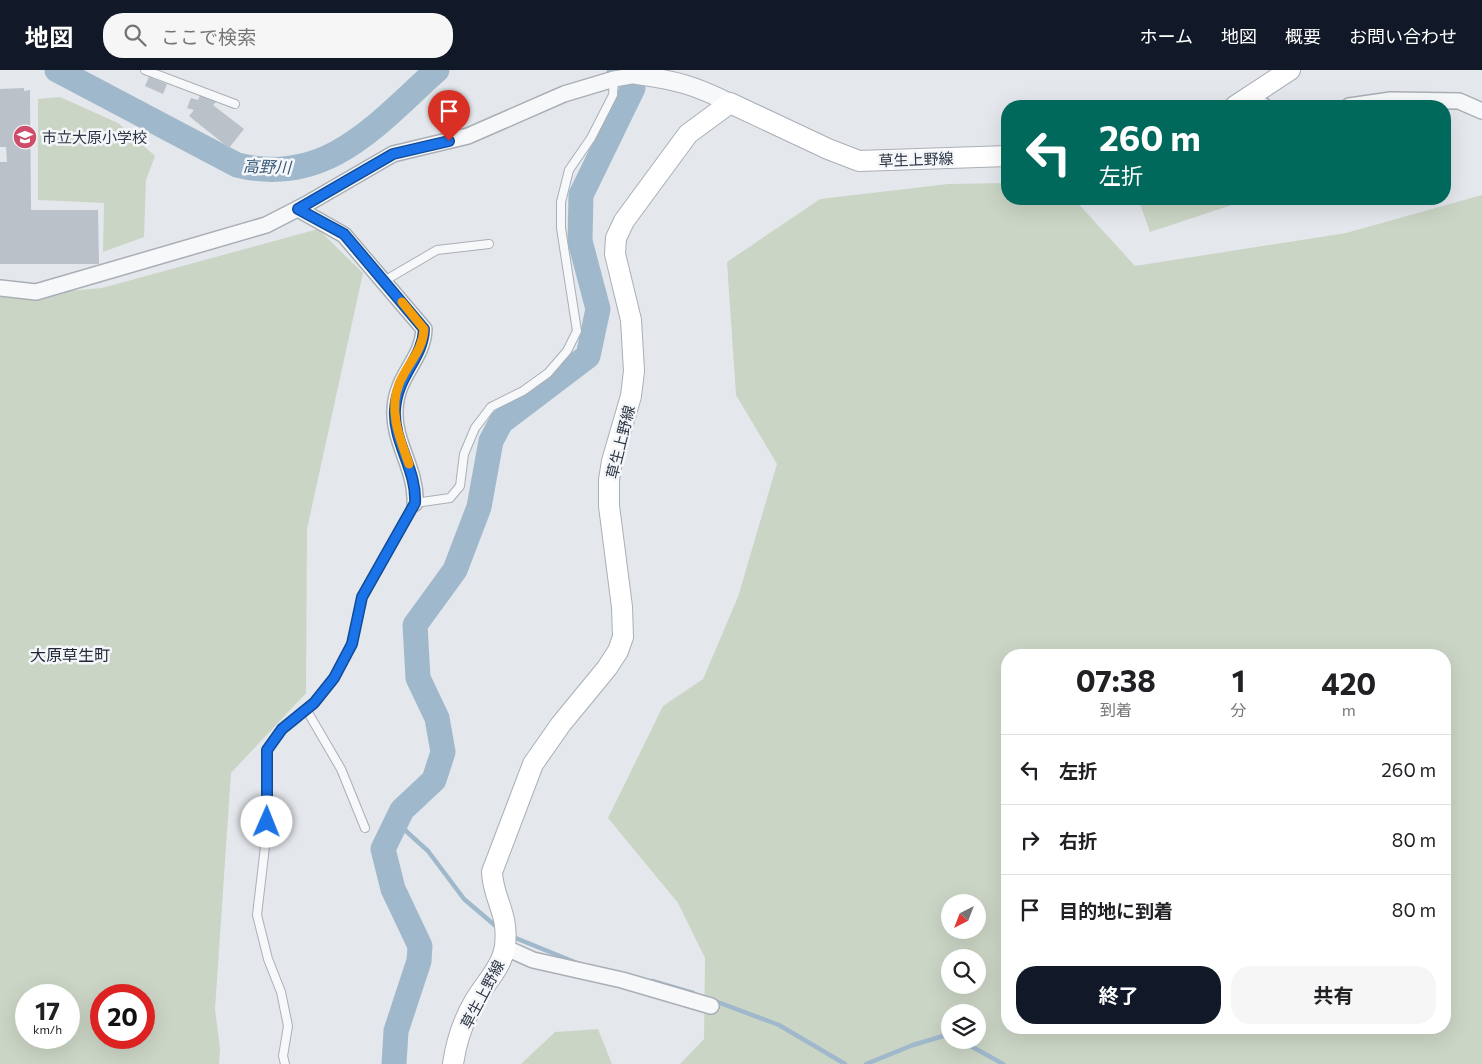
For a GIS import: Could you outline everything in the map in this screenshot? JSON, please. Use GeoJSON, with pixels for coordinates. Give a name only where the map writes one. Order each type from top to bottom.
{"type":"FeatureCollection","features":[{"type":"Feature","properties":{"kind":"main road"},"geometry":{"type":"LineString","coordinates":[[1254,100],[1290,70]]}},
{"type":"Feature","properties":{"kind":"main road","name":"草生上野線"},"geometry":{"type":"LineString","coordinates":[[453,1064],[466,1019],[473,1003],[501,961],[506,922],[492,883],[495,861],[533,764],[561,724],[608,668],[618,651],[623,637],[622,607],[609,506],[609,480],[612,461],[631,396],[634,371],[630,320],[615,254],[616,238],[624,221],[688,134],[730,103],[828,149],[859,160],[1001,156]]}},
{"type":"Feature","properties":{"kind":"street"},"geometry":{"type":"LineString","coordinates":[[0,288],[36,292],[266,225],[298,209],[393,154],[468,136],[564,94],[614,79],[637,74],[675,80],[698,87],[730,103]]}},
{"type":"Feature","properties":{"kind":"street"},"geometry":{"type":"LineString","coordinates":[[1451,102],[1459,102],[1482,111]]}},
{"type":"Feature","properties":{"kind":"street"},"geometry":{"type":"LineString","coordinates":[[298,209],[344,234],[424,329],[423,342],[398,386],[395,411],[398,433],[416,489],[415,503]]}},
{"type":"Feature","properties":{"kind":"street"},"geometry":{"type":"LineString","coordinates":[[504,947],[532,960],[622,980],[711,1006]]}},
{"type":"Feature","properties":{"kind":"lane"},"geometry":{"type":"LineString","coordinates":[[145,70],[235,104]]}},
{"type":"Feature","properties":{"kind":"lane"},"geometry":{"type":"LineString","coordinates":[[285,1064],[284,1056],[288,1026],[281,992],[268,959],[257,915],[266,838],[267,750],[282,729],[314,703],[334,678],[352,644],[362,597],[415,503],[450,498],[460,486],[464,454],[475,428],[491,408],[548,373],[567,351],[577,331],[562,228],[561,202],[570,170],[591,138],[613,95],[614,79]]}},
{"type":"Feature","properties":{"kind":"lane"},"geometry":{"type":"LineString","coordinates":[[384,281],[437,250],[489,244]]}},
{"type":"Feature","properties":{"kind":"lane"},"geometry":{"type":"LineString","coordinates":[[306,709],[341,769],[365,828]]}},
{"type":"Feature","properties":{"kind":"green space"},"geometry":{"type":"Polygon","coordinates":[[[60,97],[118,123],[155,156],[146,180],[144,237],[103,252],[104,203],[38,200],[38,99],[60,97]]]}},
{"type":"Feature","properties":{"kind":"green space"},"geometry":{"type":"Polygon","coordinates":[[[1001,183],[1001,205],[1079,205],[1135,266],[1346,233],[1482,195],[1482,1064],[680,1064],[704,1039],[705,958],[678,903],[608,818],[663,706],[703,679],[738,597],[777,464],[736,395],[727,262],[820,199],[948,184],[1001,183]]]}},
{"type":"Feature","properties":{"kind":"green space"},"geometry":{"type":"Polygon","coordinates":[[[1140,205],[1232,205],[1150,232],[1140,205]]]}},
{"type":"Feature","properties":{"kind":"green space"},"geometry":{"type":"Polygon","coordinates":[[[318,229],[363,273],[307,529],[306,693],[231,773],[215,1009],[220,1048],[219,1064],[0,1064],[0,297],[102,288],[318,229]]]}},
{"type":"Feature","properties":{"kind":"green space"},"geometry":{"type":"Polygon","coordinates":[[[598,1029],[612,1064],[521,1064],[555,1032],[598,1029]]]}},
{"type":"Feature","properties":{"kind":"building"},"geometry":{"type":"Polygon","coordinates":[[[149,77],[167,84],[163,94],[145,86],[149,77]]]}},
{"type":"Feature","properties":{"kind":"building"},"geometry":{"type":"Polygon","coordinates":[[[24,88],[24,91],[30,90],[31,210],[98,210],[99,264],[0,264],[0,162],[7,162],[6,147],[0,147],[0,89],[24,88]]]}},
{"type":"Feature","properties":{"kind":"building"},"geometry":{"type":"Polygon","coordinates":[[[201,93],[218,100],[213,105],[244,129],[229,148],[189,116],[194,110],[187,108],[191,98],[198,100],[201,93]]]}},
{"type":"Feature","properties":{"kind":"waterway","name":"高野川"},"geometry":{"type":"LineString","coordinates":[[57,70],[237,165],[269,169],[298,167],[324,159],[348,146],[371,130],[437,70]]}},
{"type":"Feature","properties":{"kind":"waterway"},"geometry":{"type":"LineString","coordinates":[[394,1064],[396,1031],[419,961],[420,946],[393,889],[383,849],[402,810],[434,780],[443,752],[437,718],[418,678],[415,625],[455,570],[479,507],[491,441],[501,422],[588,356],[598,309],[580,241],[581,195],[633,88],[630,78],[619,70]]}},
{"type":"Feature","properties":{"kind":"waterway"},"geometry":{"type":"LineString","coordinates":[[398,820],[407,832],[428,851],[464,899],[498,928]]}},
{"type":"Feature","properties":{"kind":"waterway"},"geometry":{"type":"LineString","coordinates":[[513,937],[577,963]]}},
{"type":"Feature","properties":{"kind":"waterway"},"geometry":{"type":"LineString","coordinates":[[652,981],[693,993]]}},
{"type":"Feature","properties":{"kind":"waterway"},"geometry":{"type":"LineString","coordinates":[[712,1000],[779,1025],[845,1064]]}},
{"type":"Feature","properties":{"kind":"waterway"},"geometry":{"type":"LineString","coordinates":[[866,1064],[913,1045],[941,1037]]}},
{"type":"Feature","properties":{"kind":"waterway"},"geometry":{"type":"LineString","coordinates":[[976,1049],[1003,1064]]}},
{"type":"Feature","properties":{"kind":"slow traffic"},"geometry":{"type":"LineString","coordinates":[[402,302],[424,329],[423,342],[398,386],[395,411],[398,433],[409,464]]}},
{"type":"Feature","properties":{"kind":"place","name":"市立大原小学校"},"geometry":{"type":"Point","coordinates":[25,137]}},
{"type":"Feature","properties":{"kind":"district","name":"大原草生町"},"geometry":{"type":"Point","coordinates":[70,654]}},
{"type":"Feature","properties":{"kind":"route"},"geometry":{"type":"LineString","coordinates":[[267,822],[267,750],[282,729],[314,703],[334,678],[352,644],[362,597],[415,503],[416,489],[411,467],[398,433],[395,411],[398,386],[423,342],[424,329],[344,234],[298,209],[393,154],[449,141]]}}]}
